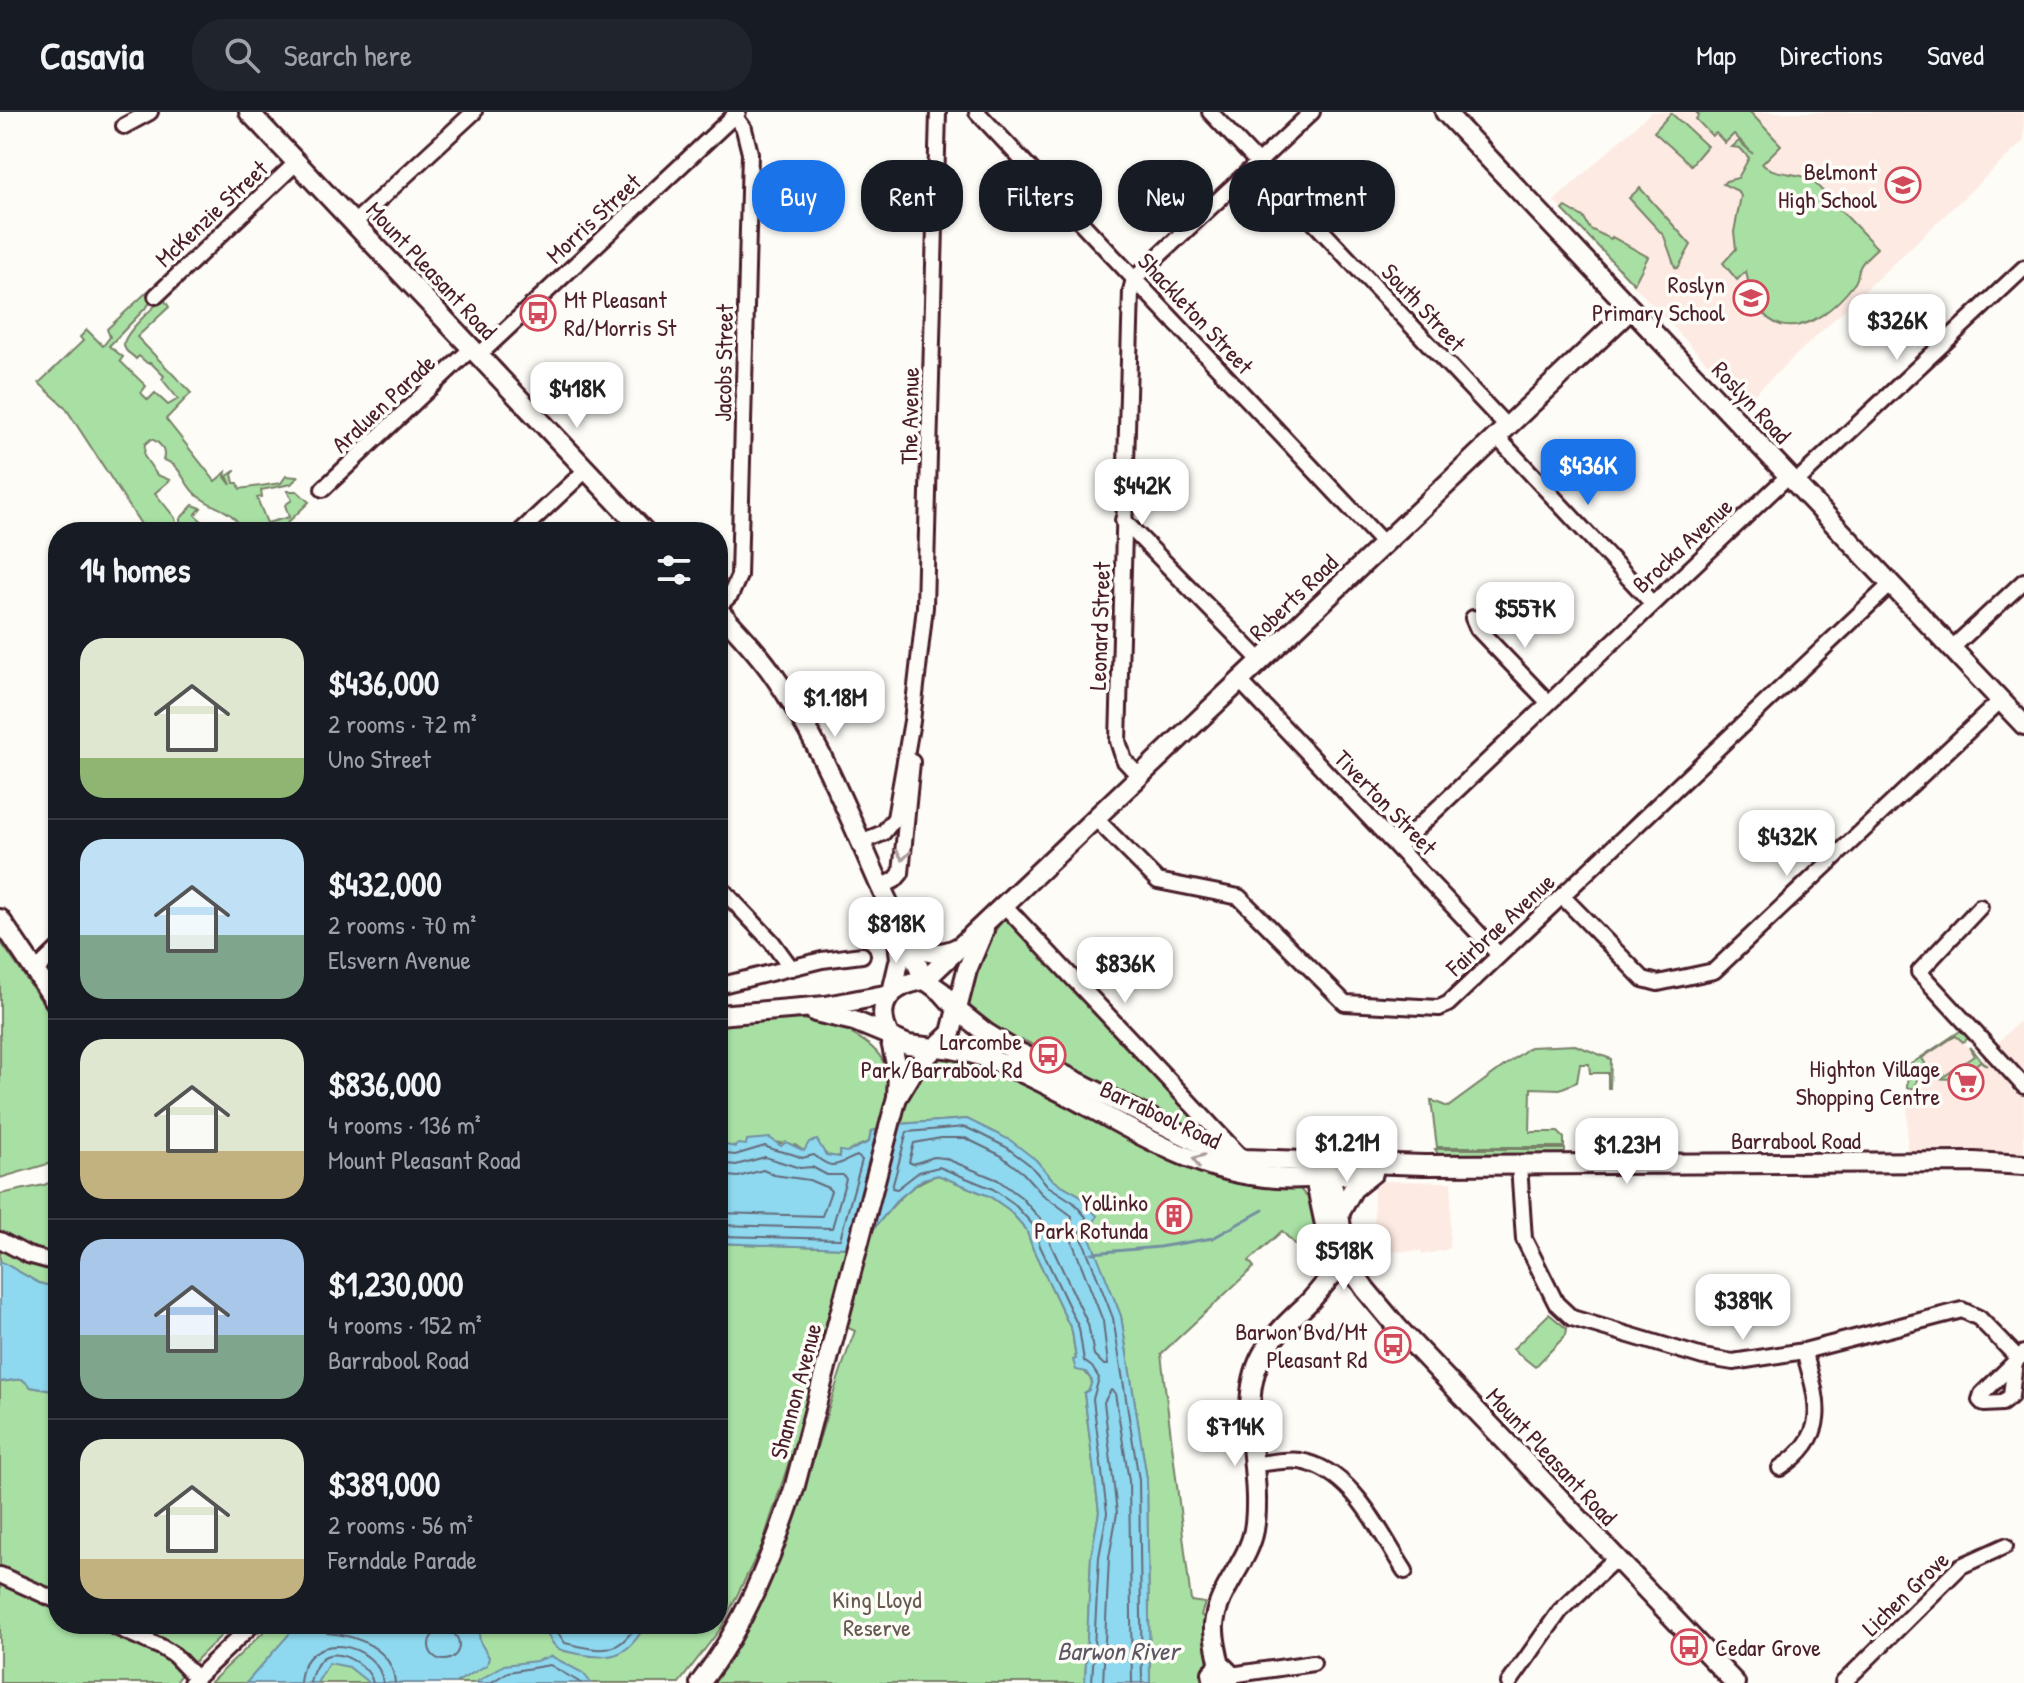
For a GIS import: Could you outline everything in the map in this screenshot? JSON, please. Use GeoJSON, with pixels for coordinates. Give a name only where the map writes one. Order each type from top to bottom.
{"type":"FeatureCollection","features":[{"type":"Feature","properties":{"kind":"street"},"geometry":{"type":"LineString","coordinates":[[124,126],[150,112]]}},
{"type":"Feature","properties":{"kind":"street","name":"Mount Pleasant Road"},"geometry":{"type":"LineString","coordinates":[[249,112],[635,522]]}},
{"type":"Feature","properties":{"kind":"street"},"geometry":{"type":"LineString","coordinates":[[354,223],[474,112]]}},
{"type":"Feature","properties":{"kind":"street","name":"The Avenue"},"geometry":{"type":"LineString","coordinates":[[861,842],[883,833],[894,821],[912,721],[925,607],[938,112]]}},
{"type":"Feature","properties":{"kind":"street","name":"Shackleton Street"},"geometry":{"type":"LineString","coordinates":[[977,112],[1384,544]]}},
{"type":"Feature","properties":{"kind":"street","name":"South Street"},"geometry":{"type":"LineString","coordinates":[[1210,112],[1255,160]]}},
{"type":"Feature","properties":{"kind":"street"},"geometry":{"type":"LineString","coordinates":[[1261,160],[1312,112]]}},
{"type":"Feature","properties":{"kind":"street","name":"Roslyn Road"},"geometry":{"type":"LineString","coordinates":[[1445,112],[2024,725]]}},
{"type":"Feature","properties":{"kind":"street","name":"Morris Street"},"geometry":{"type":"LineString","coordinates":[[476,352],[736,114]]}},
{"type":"Feature","properties":{"kind":"street","name":"Jacobs Street"},"geometry":{"type":"LineString","coordinates":[[728,597],[739,576],[750,153],[744,129],[736,114]]}},
{"type":"Feature","properties":{"kind":"street","name":"McKenzie Street"},"geometry":{"type":"LineString","coordinates":[[156,296],[297,162]]}},
{"type":"Feature","properties":{"kind":"street"},"geometry":{"type":"LineString","coordinates":[[1134,279],[1229,190]]}},
{"type":"Feature","properties":{"kind":"street","name":"South Street"},"geometry":{"type":"LineString","coordinates":[[1321,232],[1652,603]]}},
{"type":"Feature","properties":{"kind":"street","name":"Brocka Avenue"},"geometry":{"type":"LineString","coordinates":[[1398,846],[1652,603],[2024,268]]}},
{"type":"Feature","properties":{"kind":"street","name":"Leonard Street"},"geometry":{"type":"LineString","coordinates":[[1134,279],[1129,309],[1118,741],[1124,760],[1139,776]]}},
{"type":"Feature","properties":{"kind":"street","name":"Roberts Road"},"geometry":{"type":"LineString","coordinates":[[925,980],[1631,309]]}},
{"type":"Feature","properties":{"kind":"street","name":"Araluen Parade"},"geometry":{"type":"LineString","coordinates":[[323,489],[476,352]]}},
{"type":"Feature","properties":{"kind":"street"},"geometry":{"type":"LineString","coordinates":[[531,522],[586,470]]}},
{"type":"Feature","properties":{"kind":"street"},"geometry":{"type":"LineString","coordinates":[[1123,520],[1261,661]]}},
{"type":"Feature","properties":{"kind":"street"},"geometry":{"type":"LineString","coordinates":[[1952,648],[2024,581]]}},
{"type":"Feature","properties":{"kind":"street","name":"Fairbrae Avenue"},"geometry":{"type":"LineString","coordinates":[[1095,818],[1158,881],[1239,897],[1345,1003],[1439,1008],[1448,1004],[1891,584]]}},
{"type":"Feature","properties":{"kind":"street"},"geometry":{"type":"LineString","coordinates":[[1473,618],[1478,629],[1548,702]]}},
{"type":"Feature","properties":{"kind":"street"},"geometry":{"type":"LineString","coordinates":[[728,621],[770,669],[790,701],[846,807],[925,980],[942,992],[957,1010],[951,1033],[936,1047],[908,1045],[854,1021],[794,1008]]}},
{"type":"Feature","properties":{"kind":"street","name":"Tiverton Street"},"geometry":{"type":"LineString","coordinates":[[1240,681],[1499,955]]}},
{"type":"Feature","properties":{"kind":"street"},"geometry":{"type":"LineString","coordinates":[[1562,896],[1643,979],[1650,982],[1674,980],[1714,971],[2001,700]]}},
{"type":"Feature","properties":{"kind":"street","name":"The Avenue"},"geometry":{"type":"LineString","coordinates":[[881,887],[897,879],[901,870],[912,762],[912,721]]}},
{"type":"Feature","properties":{"kind":"street"},"geometry":{"type":"LineString","coordinates":[[728,896],[772,942],[791,968]]}},
{"type":"Feature","properties":{"kind":"street"},"geometry":{"type":"LineString","coordinates":[[1004,905],[1244,1159]]}},
{"type":"Feature","properties":{"kind":"street"},"geometry":{"type":"LineString","coordinates":[[1980,907],[1919,972],[2024,1086]]}},
{"type":"Feature","properties":{"kind":"street"},"geometry":{"type":"LineString","coordinates":[[889,1036],[883,1015],[900,953],[892,911]]}},
{"type":"Feature","properties":{"kind":"street"},"geometry":{"type":"LineString","coordinates":[[0,919],[48,991]]}},
{"type":"Feature","properties":{"kind":"street","name":"Roberts Road"},"geometry":{"type":"LineString","coordinates":[[957,1010],[963,981],[989,920]]}},
{"type":"Feature","properties":{"kind":"street"},"geometry":{"type":"LineString","coordinates":[[906,935],[919,948],[935,953],[948,953],[964,944]]}},
{"type":"Feature","properties":{"kind":"street"},"geometry":{"type":"LineString","coordinates":[[728,984],[822,960],[862,955]]}},
{"type":"Feature","properties":{"kind":"street"},"geometry":{"type":"LineString","coordinates":[[34,972],[48,959]]}},
{"type":"Feature","properties":{"kind":"street"},"geometry":{"type":"LineString","coordinates":[[728,1014],[826,1006],[891,993],[925,980]]}},
{"type":"Feature","properties":{"kind":"street","name":"Barrabool Road"},"geometry":{"type":"LineString","coordinates":[[957,1010],[1000,1042],[1206,1146],[1244,1159],[1322,1172],[1375,1171],[1424,1165]]}},
{"type":"Feature","properties":{"kind":"street","name":"Shannon Avenue"},"geometry":{"type":"LineString","coordinates":[[700,1683],[750,1604],[776,1545],[794,1489],[897,1097],[898,1073],[889,1036]]}},
{"type":"Feature","properties":{"kind":"street","name":"Barrabool Road"},"geometry":{"type":"LineString","coordinates":[[936,1047],[962,1050],[1006,1065],[1203,1162],[1253,1176],[1424,1165],[1974,1162],[2024,1165]]}},
{"type":"Feature","properties":{"kind":"street","name":"Shannon Avenue"},"geometry":{"type":"LineString","coordinates":[[897,1097],[915,1068],[936,1047]]}},
{"type":"Feature","properties":{"kind":"street"},"geometry":{"type":"LineString","coordinates":[[1206,1146],[1221,1144],[1223,1138],[1219,1131]]}},
{"type":"Feature","properties":{"kind":"street"},"geometry":{"type":"LineString","coordinates":[[1519,1165],[1524,1239],[1563,1313],[1585,1323],[1718,1360],[1750,1361],[1804,1351],[1962,1310],[1983,1321],[2019,1357]]}},
{"type":"Feature","properties":{"kind":"street"},"geometry":{"type":"LineString","coordinates":[[1338,1216],[1353,1189],[1375,1171]]}},
{"type":"Feature","properties":{"kind":"street","name":"Mount Pleasant Road"},"geometry":{"type":"LineString","coordinates":[[1322,1172],[1338,1216],[1349,1263]]}},
{"type":"Feature","properties":{"kind":"street","name":"Mount Pleasant Road"},"geometry":{"type":"LineString","coordinates":[[1322,1172],[1327,1234],[1397,1327],[1728,1681]]}},
{"type":"Feature","properties":{"kind":"street"},"geometry":{"type":"LineString","coordinates":[[0,1240],[28,1255],[48,1260]]}},
{"type":"Feature","properties":{"kind":"street"},"geometry":{"type":"LineString","coordinates":[[1313,1663],[1223,1677],[1213,1626],[1253,1534],[1257,1508],[1256,1464],[1249,1420],[1255,1375],[1264,1352],[1277,1335],[1315,1296],[1333,1271],[1349,1263]]}},
{"type":"Feature","properties":{"kind":"street"},"geometry":{"type":"LineString","coordinates":[[1780,1468],[1803,1447],[1816,1426],[1818,1407],[1804,1351]]}},
{"type":"Feature","properties":{"kind":"street"},"geometry":{"type":"LineString","coordinates":[[1256,1464],[1298,1461],[1324,1469],[1352,1489],[1405,1571]]}},
{"type":"Feature","properties":{"kind":"street","name":"Lichen Grove"},"geometry":{"type":"LineString","coordinates":[[1843,1683],[1961,1566],[2005,1546]]}},
{"type":"Feature","properties":{"kind":"street"},"geometry":{"type":"LineString","coordinates":[[1509,1683],[1560,1611],[1616,1558]]}},
{"type":"Feature","properties":{"kind":"street"},"geometry":{"type":"LineString","coordinates":[[0,1575],[48,1597]]}},
{"type":"Feature","properties":{"kind":"street"},"geometry":{"type":"LineString","coordinates":[[132,1634],[174,1655],[194,1680],[242,1634]]}},
{"type":"Feature","properties":{"kind":"shaded area","name":"Roslyn Primary School"},"geometry":{"type":"Polygon","coordinates":[[[1651,112],[2024,112],[2024,141],[1745,403],[1554,201],[1651,112]]]}},
{"type":"Feature","properties":{"kind":"shaded area","name":"Highton Village Shopping Centre"},"geometry":{"type":"Polygon","coordinates":[[[2024,1016],[2024,1156],[1993,1152],[1907,1153],[1908,1066],[1954,1034],[1981,1060],[2024,1016]]]}},
{"type":"Feature","properties":{"kind":"shaded area"},"geometry":{"type":"Polygon","coordinates":[[[1382,1181],[1452,1182],[1449,1249],[1422,1255],[1421,1251],[1374,1252],[1374,1189],[1382,1181]]]}},
{"type":"Feature","properties":{"kind":"green space"},"geometry":{"type":"Polygon","coordinates":[[[1696,112],[1750,112],[1781,145],[1762,164],[1773,170],[1811,179],[1877,248],[1861,264],[1854,284],[1822,315],[1790,326],[1776,323],[1763,313],[1753,296],[1746,271],[1737,280],[1723,263],[1736,249],[1734,232],[1741,196],[1738,191],[1723,184],[1738,178],[1749,158],[1740,148],[1732,147],[1739,141],[1753,154],[1734,134],[1725,143],[1716,133],[1712,136],[1696,119],[1699,115],[1696,112]]]}},
{"type":"Feature","properties":{"kind":"green space"},"geometry":{"type":"Polygon","coordinates":[[[1671,113],[1707,146],[1691,165],[1654,132],[1671,113]]]}},
{"type":"Feature","properties":{"kind":"green space"},"geometry":{"type":"Polygon","coordinates":[[[1640,188],[1691,245],[1678,268],[1664,236],[1629,198],[1640,188]]]}},
{"type":"Feature","properties":{"kind":"green space"},"geometry":{"type":"Polygon","coordinates":[[[1566,207],[1583,217],[1590,229],[1648,257],[1634,284],[1563,210],[1566,207]]]}},
{"type":"Feature","properties":{"kind":"green space"},"geometry":{"type":"Polygon","coordinates":[[[148,291],[156,297],[109,346],[123,357],[120,361],[146,386],[141,393],[148,400],[155,393],[168,405],[178,399],[162,379],[164,376],[151,363],[139,356],[136,359],[124,345],[134,327],[164,299],[169,307],[137,337],[191,393],[166,419],[215,481],[226,472],[225,477],[231,485],[227,476],[236,470],[232,474],[234,483],[238,483],[240,489],[281,483],[286,476],[298,477],[291,484],[261,490],[262,497],[257,498],[267,522],[238,522],[229,513],[194,493],[175,466],[163,460],[162,448],[151,439],[145,444],[144,456],[157,475],[170,480],[155,493],[176,522],[140,522],[65,407],[39,383],[83,341],[80,337],[87,330],[103,346],[110,337],[107,329],[148,291]]]}},
{"type":"Feature","properties":{"kind":"green space"},"geometry":{"type":"Polygon","coordinates":[[[287,491],[297,491],[309,502],[288,522],[271,522],[289,517],[285,505],[292,500],[287,491]]]}},
{"type":"Feature","properties":{"kind":"green space"},"geometry":{"type":"Polygon","coordinates":[[[193,505],[201,508],[195,515],[203,522],[180,522],[193,505]]]}},
{"type":"Feature","properties":{"kind":"green space"},"geometry":{"type":"Polygon","coordinates":[[[1008,919],[1215,1137],[1211,1139],[1065,1067],[1044,1050],[1007,1037],[967,1006],[969,983],[978,960],[1003,920],[1008,919]]]}},
{"type":"Feature","properties":{"kind":"green space"},"geometry":{"type":"Polygon","coordinates":[[[0,941],[48,1011],[48,1164],[0,1178],[0,941]]]}},
{"type":"Feature","properties":{"kind":"green space"},"geometry":{"type":"Polygon","coordinates":[[[775,1018],[832,1021],[851,1027],[852,1034],[878,1053],[888,1075],[886,1100],[878,1130],[871,1131],[869,1142],[831,1158],[820,1149],[819,1144],[804,1151],[795,1145],[766,1141],[728,1146],[728,1021],[775,1018]]]}},
{"type":"Feature","properties":{"kind":"green space"},"geometry":{"type":"Polygon","coordinates":[[[1966,1027],[1970,1032],[1967,1035],[1969,1038],[1963,1042],[1956,1036],[1952,1038],[1922,1058],[1926,1065],[1921,1069],[1924,1072],[1929,1069],[1932,1074],[1937,1071],[1943,1077],[1974,1056],[1969,1047],[1987,1066],[1980,1061],[1962,1079],[1966,1086],[1960,1086],[1959,1079],[1917,1078],[1916,1088],[1907,1088],[1908,1066],[1966,1027]]]}},
{"type":"Feature","properties":{"kind":"green space"},"geometry":{"type":"Polygon","coordinates":[[[1575,1045],[1611,1059],[1610,1088],[1608,1073],[1590,1073],[1589,1064],[1580,1064],[1577,1082],[1560,1089],[1531,1088],[1530,1132],[1558,1132],[1564,1138],[1564,1147],[1437,1147],[1431,1100],[1448,1107],[1530,1047],[1575,1045]]]}},
{"type":"Feature","properties":{"kind":"green space"},"geometry":{"type":"Polygon","coordinates":[[[935,1048],[962,1050],[1123,1131],[1297,1186],[1311,1201],[1333,1269],[1316,1267],[1282,1231],[1249,1261],[1254,1267],[1161,1354],[1191,1601],[1205,1603],[1201,1615],[1213,1626],[1228,1683],[1150,1683],[1147,1479],[1121,1316],[1086,1229],[1079,1195],[1053,1180],[1036,1160],[967,1119],[899,1124],[897,1097],[935,1048]]]}},
{"type":"Feature","properties":{"kind":"green space"},"geometry":{"type":"Polygon","coordinates":[[[1435,1149],[1565,1149],[1565,1154],[1438,1154],[1435,1149]]]}},
{"type":"Feature","properties":{"kind":"green space","name":"King Lloyd Reserve"},"geometry":{"type":"Polygon","coordinates":[[[938,1175],[989,1196],[1008,1209],[1026,1229],[1072,1331],[1076,1360],[1092,1381],[1089,1390],[1084,1393],[1099,1512],[1091,1556],[1085,1683],[708,1683],[738,1645],[758,1608],[776,1570],[804,1491],[855,1331],[838,1323],[863,1225],[871,1232],[909,1190],[938,1175]]]}},
{"type":"Feature","properties":{"kind":"green space"},"geometry":{"type":"Polygon","coordinates":[[[48,1183],[48,1285],[0,1261],[0,1194],[48,1183]]]}},
{"type":"Feature","properties":{"kind":"green space"},"geometry":{"type":"Polygon","coordinates":[[[728,1243],[847,1248],[801,1425],[762,1545],[728,1614],[728,1243]]]}},
{"type":"Feature","properties":{"kind":"green space"},"geometry":{"type":"Polygon","coordinates":[[[1549,1314],[1567,1329],[1566,1335],[1535,1367],[1513,1349],[1549,1314]]]}},
{"type":"Feature","properties":{"kind":"green space"},"geometry":{"type":"Polygon","coordinates":[[[22,1379],[31,1387],[48,1390],[48,1634],[223,1634],[178,1678],[177,1683],[0,1683],[0,1382],[22,1379]]]}},
{"type":"Feature","properties":{"kind":"green space"},"geometry":{"type":"Polygon","coordinates":[[[261,1634],[716,1634],[679,1683],[210,1683],[261,1634]]]}},
{"type":"Feature","properties":{"kind":"water","name":"Barwon River"},"geometry":{"type":"Polygon","coordinates":[[[967,1119],[1010,1140],[1036,1160],[1053,1180],[1079,1195],[1097,1216],[1091,1229],[1087,1230],[1121,1316],[1147,1479],[1150,1683],[1085,1683],[1091,1556],[1099,1512],[1084,1393],[1089,1390],[1092,1381],[1086,1372],[1076,1370],[1072,1331],[1026,1229],[1008,1209],[989,1196],[938,1175],[923,1179],[897,1200],[871,1232],[899,1124],[967,1119]]]}},
{"type":"Feature","properties":{"kind":"water"},"geometry":{"type":"Polygon","coordinates":[[[878,1130],[847,1248],[728,1243],[728,1145],[735,1147],[738,1144],[746,1145],[747,1140],[770,1138],[781,1146],[786,1142],[804,1151],[809,1142],[817,1140],[826,1155],[840,1157],[840,1151],[847,1152],[869,1142],[871,1131],[878,1130]]]}},
{"type":"Feature","properties":{"kind":"water"},"geometry":{"type":"Polygon","coordinates":[[[0,1261],[48,1285],[48,1390],[31,1387],[22,1379],[0,1382],[0,1261]]]}},
{"type":"Feature","properties":{"kind":"water"},"geometry":{"type":"Polygon","coordinates":[[[289,1634],[479,1634],[489,1657],[487,1665],[455,1683],[369,1683],[349,1667],[329,1663],[317,1683],[246,1683],[289,1634]]]}},
{"type":"Feature","properties":{"kind":"water"},"geometry":{"type":"Polygon","coordinates":[[[548,1634],[640,1634],[626,1649],[601,1657],[560,1650],[548,1634]]]}},
{"type":"Feature","properties":{"kind":"water"},"geometry":{"type":"Polygon","coordinates":[[[551,1656],[583,1673],[591,1683],[475,1683],[504,1665],[551,1656]]]}},
{"type":"Feature","properties":{"kind":"waterway"},"geometry":{"type":"LineString","coordinates":[[1092,1253],[1213,1238],[1263,1210]]}},
{"type":"Feature","properties":{"kind":"place","name":"Belmont High School"},"geometry":{"type":"Point","coordinates":[1903,185]}},
{"type":"Feature","properties":{"kind":"place","name":"Roslyn Primary School"},"geometry":{"type":"Point","coordinates":[1751,298]}},
{"type":"Feature","properties":{"kind":"place","name":"Mt Pleasant Rd/Morris St"},"geometry":{"type":"Point","coordinates":[538,313]}},
{"type":"Feature","properties":{"kind":"place","name":"Larcombe Park/Barrabool Rd"},"geometry":{"type":"Point","coordinates":[1048,1055]}},
{"type":"Feature","properties":{"kind":"place","name":"Highton Village Shopping Centre"},"geometry":{"type":"Point","coordinates":[1966,1082]}},
{"type":"Feature","properties":{"kind":"place","name":"Yollinko Park Rotunda"},"geometry":{"type":"Point","coordinates":[1174,1216]}},
{"type":"Feature","properties":{"kind":"place","name":"Barwon Bvd/Mt Pleasant Rd"},"geometry":{"type":"Point","coordinates":[1393,1345]}},
{"type":"Feature","properties":{"kind":"place","name":"Cedar Grove"},"geometry":{"type":"Point","coordinates":[1689,1647]}}]}
